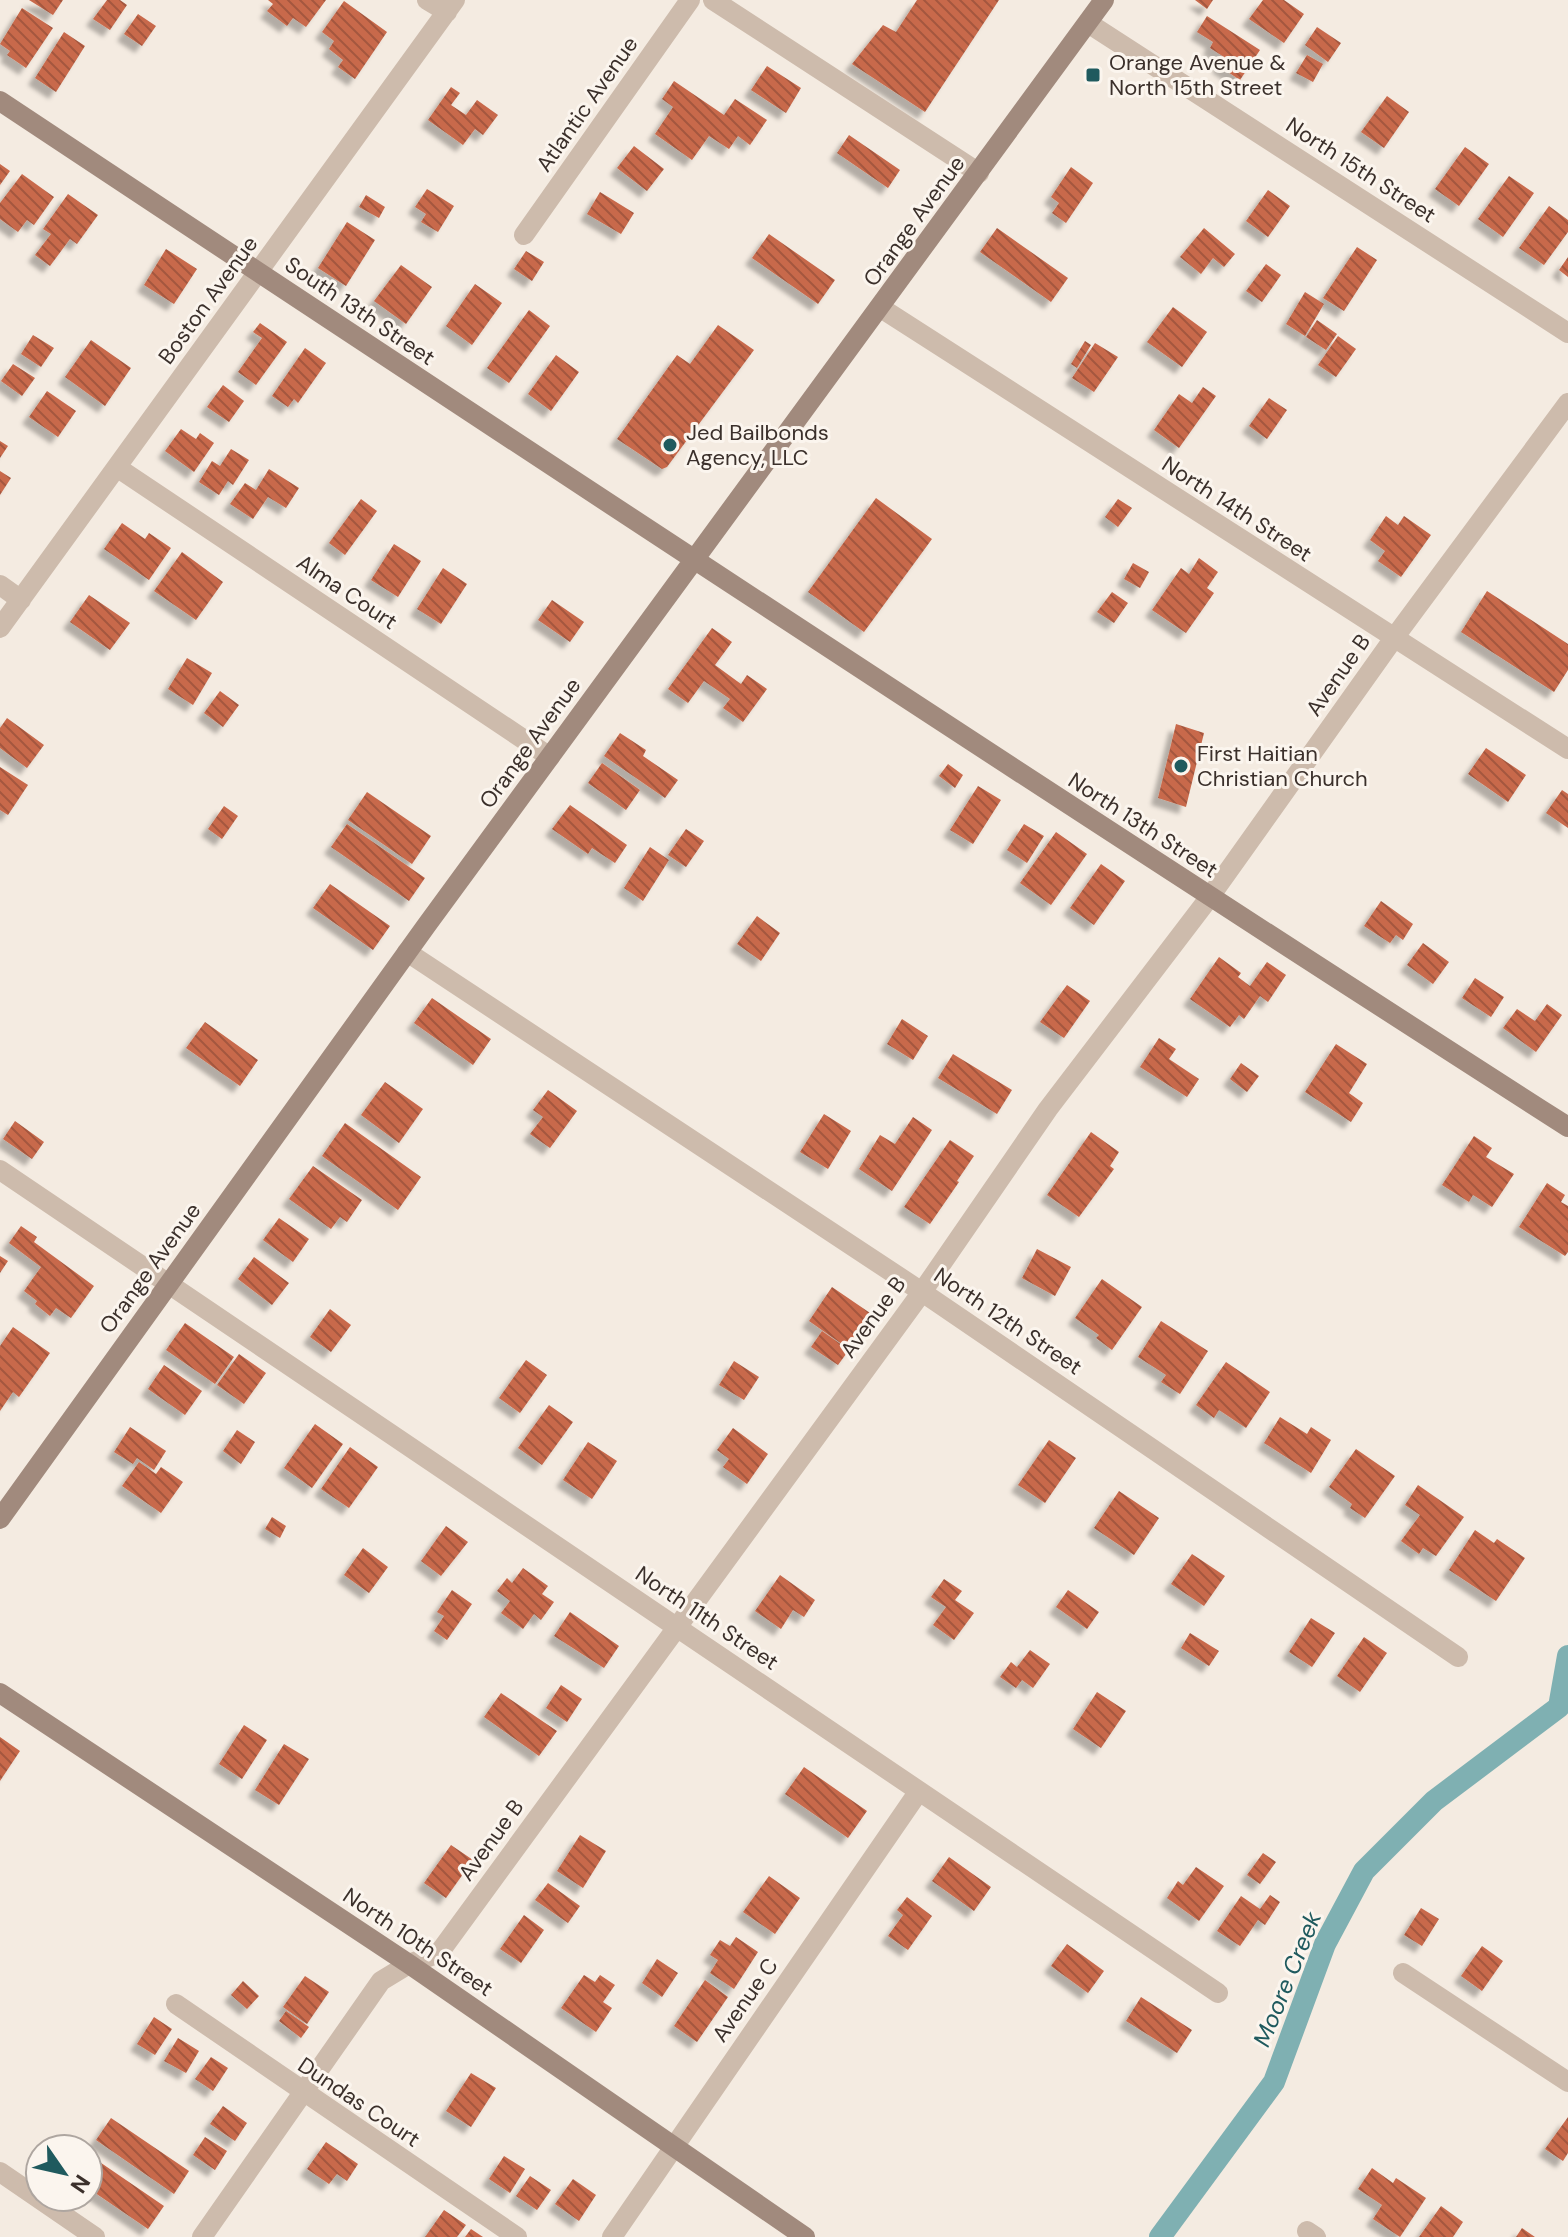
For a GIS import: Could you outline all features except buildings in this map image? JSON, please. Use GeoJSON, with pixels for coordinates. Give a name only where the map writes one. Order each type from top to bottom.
{"type":"FeatureCollection","features":[{"type":"Feature","properties":{"kind":"street"},"geometry":{"type":"LineString","coordinates":[[427,0],[451,6]]}},
{"type":"Feature","properties":{"kind":"street","name":"Atlantic Avenue"},"geometry":{"type":"LineString","coordinates":[[524,235],[690,0]]}},
{"type":"Feature","properties":{"kind":"street"},"geometry":{"type":"LineString","coordinates":[[713,0],[979,173]]}},
{"type":"Feature","properties":{"kind":"street","name":"Orange Avenue"},"geometry":{"type":"LineString","coordinates":[[0,1519],[407,952],[1104,0]]}},
{"type":"Feature","properties":{"kind":"street","name":"Boston Avenue"},"geometry":{"type":"LineString","coordinates":[[0,628],[451,6]]}},
{"type":"Feature","properties":{"kind":"street","name":"North 15th Street"},"geometry":{"type":"LineString","coordinates":[[1088,23],[1568,333]]}},
{"type":"Feature","properties":{"kind":"street","name":"South 13th Street"},"geometry":{"type":"LineString","coordinates":[[0,101],[694,561]]}},
{"type":"Feature","properties":{"kind":"street","name":"North 14th Street"},"geometry":{"type":"LineString","coordinates":[[881,308],[1568,749]]}},
{"type":"Feature","properties":{"kind":"street","name":"Avenue B"},"geometry":{"type":"LineString","coordinates":[[202,2237],[381,1981],[409,1964],[439,1953],[922,1292],[1048,1109],[1209,898],[1394,638],[1568,403]]}},
{"type":"Feature","properties":{"kind":"street","name":"Alma Court"},"geometry":{"type":"LineString","coordinates":[[118,468],[550,757]]}},
{"type":"Feature","properties":{"kind":"street","name":"North 13th Street"},"geometry":{"type":"LineString","coordinates":[[694,561],[1209,898],[1568,1127]]}},
{"type":"Feature","properties":{"kind":"street"},"geometry":{"type":"LineString","coordinates":[[0,585],[21,600]]}},
{"type":"Feature","properties":{"kind":"street","name":"North 12th Street"},"geometry":{"type":"LineString","coordinates":[[407,952],[922,1292],[1458,1657]]}},
{"type":"Feature","properties":{"kind":"street","name":"North 11th Street"},"geometry":{"type":"LineString","coordinates":[[0,1170],[1218,1993]]}},
{"type":"Feature","properties":{"kind":"street","name":"North 10th Street"},"geometry":{"type":"LineString","coordinates":[[0,1693],[409,1964],[805,2237]]}},
{"type":"Feature","properties":{"kind":"street","name":"Avenue C"},"geometry":{"type":"LineString","coordinates":[[612,2237],[919,1791]]}},
{"type":"Feature","properties":{"kind":"street"},"geometry":{"type":"LineString","coordinates":[[1403,1973],[1568,2082]]}},
{"type":"Feature","properties":{"kind":"street","name":"Dundas Court"},"geometry":{"type":"LineString","coordinates":[[176,2004],[517,2237]]}},
{"type":"Feature","properties":{"kind":"street"},"geometry":{"type":"LineString","coordinates":[[0,2172],[95,2237]]}},
{"type":"Feature","properties":{"kind":"waterway","name":"Moore Creek"},"geometry":{"type":"LineString","coordinates":[[1160,2237],[1274,2082],[1325,1944],[1364,1871],[1434,1801],[1559,1707],[1568,1656]]}},
{"type":"Feature","properties":{"kind":"place","name":"Orange Avenue & North 15th Street"},"geometry":{"type":"Point","coordinates":[1093,75]}},
{"type":"Feature","properties":{"kind":"place","name":"Jed Bailbonds Agency, LLC"},"geometry":{"type":"Point","coordinates":[670,445]}},
{"type":"Feature","properties":{"kind":"place","name":"First Haitian Christian Church"},"geometry":{"type":"Point","coordinates":[1181,766]}}]}
